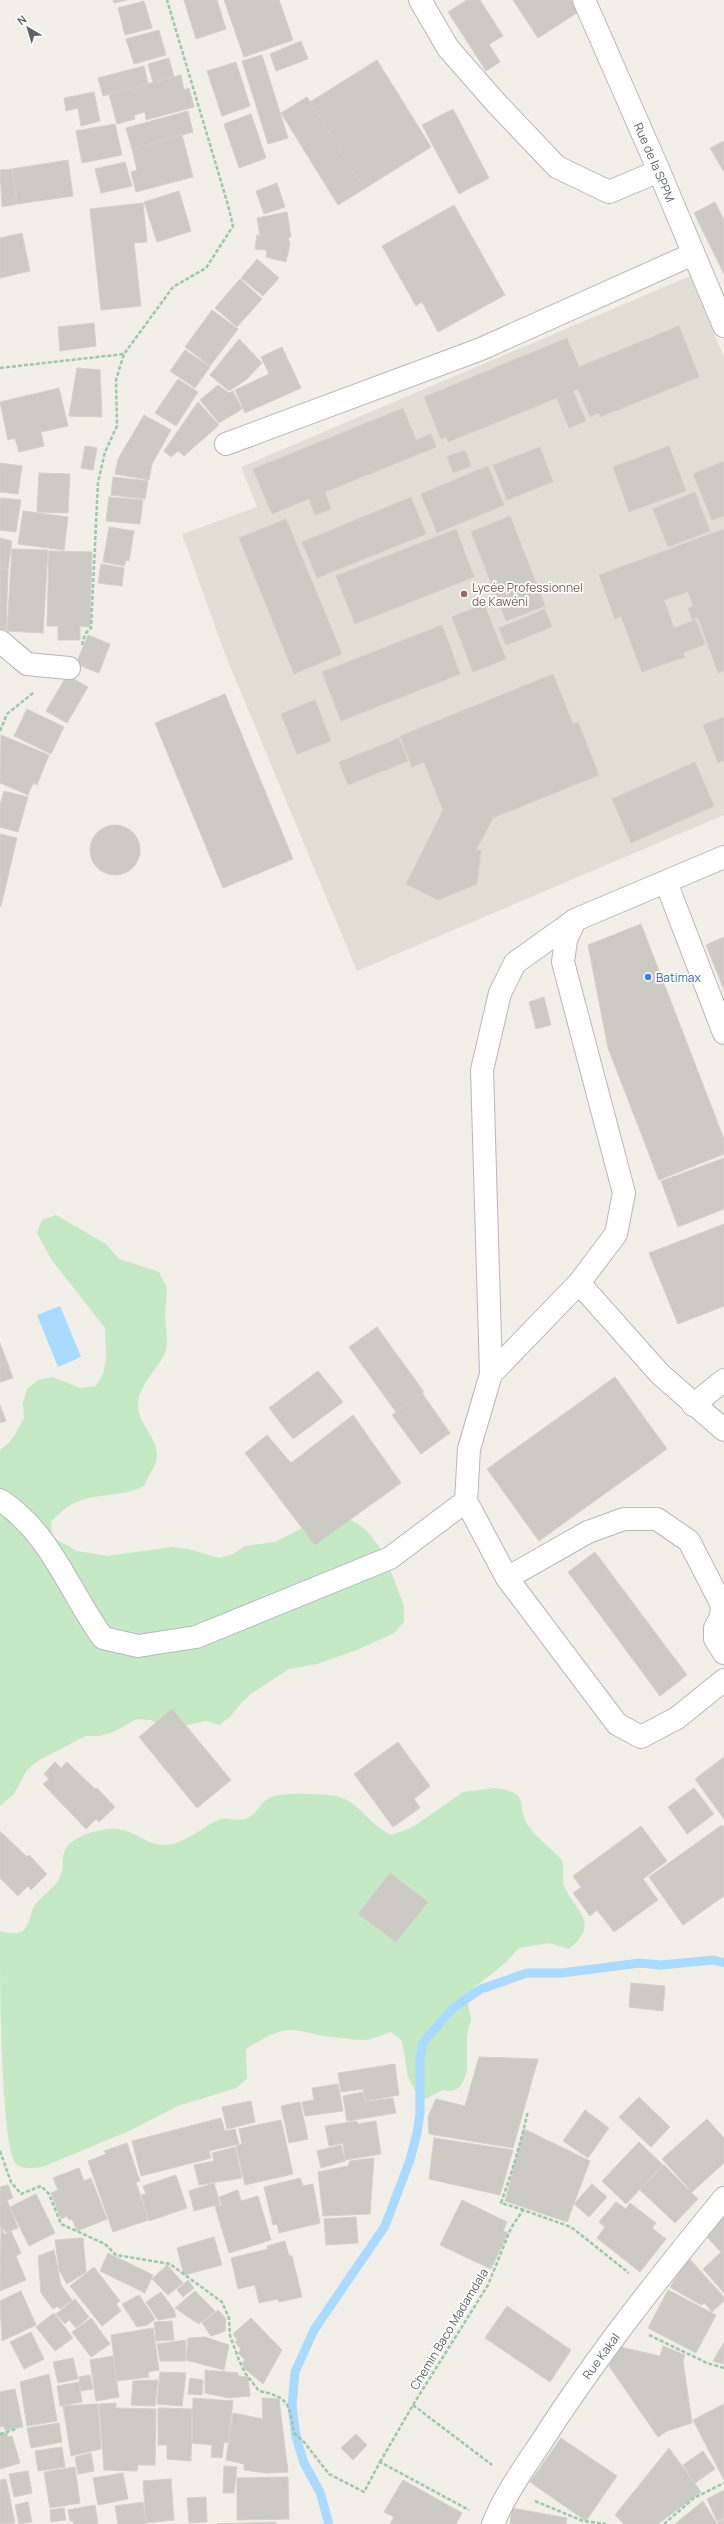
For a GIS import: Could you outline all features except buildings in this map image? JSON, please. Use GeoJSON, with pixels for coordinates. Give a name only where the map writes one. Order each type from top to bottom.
{"type":"FeatureCollection","features":[{"type":"Feature","properties":{"kind":"street"},"geometry":{"type":"LineString","coordinates":[[420,0],[448,48],[497,104],[557,167],[609,192],[659,171]]}},
{"type":"Feature","properties":{"kind":"street","name":"Rue de la SPPM"},"geometry":{"type":"LineString","coordinates":[[584,0],[659,171],[724,326]]}},
{"type":"Feature","properties":{"kind":"street"},"geometry":{"type":"LineString","coordinates":[[226,444],[481,349],[693,254]]}},
{"type":"Feature","properties":{"kind":"street"},"geometry":{"type":"LineString","coordinates":[[0,641],[27,664],[69,668]]}},
{"type":"Feature","properties":{"kind":"street"},"geometry":{"type":"LineString","coordinates":[[724,857],[576,920],[515,963],[500,993],[482,1070],[491,1374],[469,1449],[466,1501],[507,1578],[617,1724],[641,1737],[677,1718],[724,1680]]}},
{"type":"Feature","properties":{"kind":"street"},"geometry":{"type":"LineString","coordinates":[[666,882],[724,1033]]}},
{"type":"Feature","properties":{"kind":"street"},"geometry":{"type":"LineString","coordinates":[[491,1374],[579,1283],[616,1234],[624,1193],[563,962],[566,940],[576,920]]}},
{"type":"Feature","properties":{"kind":"street"},"geometry":{"type":"LineString","coordinates":[[579,1283],[660,1374],[693,1405],[724,1430]]}},
{"type":"Feature","properties":{"kind":"street"},"geometry":{"type":"LineString","coordinates":[[693,1405],[724,1380]]}},
{"type":"Feature","properties":{"kind":"street"},"geometry":{"type":"LineString","coordinates":[[0,1500],[18,1511],[56,1558],[85,1613],[103,1638],[138,1646],[196,1637],[390,1558],[466,1501]]}},
{"type":"Feature","properties":{"kind":"street"},"geometry":{"type":"LineString","coordinates":[[507,1578],[588,1532],[624,1519],[657,1519],[689,1541],[722,1604],[721,1617],[715,1628],[715,1639],[724,1653]]}},
{"type":"Feature","properties":{"kind":"street","name":"Rue Kakal"},"geometry":{"type":"LineString","coordinates":[[494,2520],[560,2412],[651,2289],[724,2198]]}},
{"type":"Feature","properties":{"kind":"path"},"geometry":{"type":"LineString","coordinates":[[0,731],[7,714],[24,699],[69,668],[80,650],[85,634],[91,628],[98,482],[105,452],[117,426],[116,380],[124,354],[173,288],[206,268],[233,226],[167,0]]}},
{"type":"Feature","properties":{"kind":"path"},"geometry":{"type":"LineString","coordinates":[[0,368],[124,354]]}},
{"type":"Feature","properties":{"kind":"path"},"geometry":{"type":"LineString","coordinates":[[528,2111],[518,2148],[517,2159],[501,2203],[571,2227],[651,2289]]}},
{"type":"Feature","properties":{"kind":"path"},"geometry":{"type":"LineString","coordinates":[[0,2151],[1,2160]]}},
{"type":"Feature","properties":{"kind":"path","name":"Chemin Baco Madamdala"},"geometry":{"type":"LineString","coordinates":[[1,2160],[11,2182],[21,2194],[42,2186],[50,2194],[61,2224],[105,2244],[116,2255],[170,2264],[222,2302],[229,2318],[230,2336],[245,2373],[259,2391],[277,2394],[286,2401],[294,2434],[304,2442],[329,2474],[364,2492],[413,2404],[488,2285],[511,2228],[524,2210]]}},
{"type":"Feature","properties":{"kind":"path"},"geometry":{"type":"LineString","coordinates":[[625,2323],[707,2363],[724,2368]]}},
{"type":"Feature","properties":{"kind":"path"},"geometry":{"type":"LineString","coordinates":[[413,2404],[513,2487],[583,2521],[606,2524]]}},
{"type":"Feature","properties":{"kind":"path"},"geometry":{"type":"LineString","coordinates":[[0,2434],[16,2429]]}},
{"type":"Feature","properties":{"kind":"path"},"geometry":{"type":"LineString","coordinates":[[380,2462],[471,2511],[494,2520]]}},
{"type":"Feature","properties":{"kind":"path"},"geometry":{"type":"LineString","coordinates":[[664,2524],[694,2498],[724,2484]]}},
{"type":"Feature","properties":{"kind":"shaded area","name":"Lycée Professionnel de Kawéni"},"geometry":{"type":"Polygon","coordinates":[[[690,276],[724,358],[724,815],[357,971],[225,654],[182,534],[257,507],[241,467],[690,276]]]}},
{"type":"Feature","properties":{"kind":"green space"},"geometry":{"type":"Polygon","coordinates":[[[56,1215],[106,1244],[119,1259],[159,1272],[167,1289],[165,1314],[167,1342],[165,1354],[150,1376],[138,1400],[139,1414],[156,1447],[157,1454],[155,1464],[144,1486],[136,1490],[90,1498],[72,1504],[63,1510],[51,1522],[52,1537],[77,1551],[107,1556],[172,1547],[188,1549],[219,1558],[233,1554],[245,1546],[275,1542],[312,1523],[340,1517],[353,1521],[366,1530],[384,1553],[404,1606],[404,1622],[394,1633],[357,1650],[317,1664],[289,1669],[252,1693],[242,1702],[230,1717],[219,1725],[206,1721],[178,1727],[163,1726],[151,1720],[137,1719],[113,1732],[99,1736],[85,1736],[38,1761],[27,1770],[14,1794],[0,1806],[0,1450],[10,1442],[24,1418],[23,1403],[27,1389],[38,1380],[52,1377],[80,1388],[96,1386],[103,1374],[106,1359],[105,1328],[51,1259],[37,1233],[42,1220],[56,1215]]]}},
{"type":"Feature","properties":{"kind":"green space"},"geometry":{"type":"Polygon","coordinates":[[[495,1788],[507,1790],[519,1797],[525,1819],[529,1827],[562,1860],[563,1881],[565,1888],[580,1911],[585,1925],[578,1940],[569,1949],[549,1943],[519,1948],[504,1964],[470,1991],[468,2005],[471,2020],[467,2034],[467,2071],[462,2084],[457,2089],[450,2091],[443,2090],[425,2099],[418,2096],[408,2077],[402,2041],[391,2032],[367,2040],[360,2040],[325,2036],[302,2031],[285,2030],[262,2039],[246,2049],[247,2079],[236,2088],[178,2106],[131,2130],[45,2166],[26,2168],[16,2164],[11,2150],[4,2091],[0,1931],[16,1933],[21,1932],[26,1928],[33,1908],[59,1879],[65,1849],[73,1841],[85,1835],[105,1829],[118,1829],[124,1830],[154,1844],[168,1845],[182,1841],[221,1819],[242,1820],[249,1818],[267,1799],[273,1796],[290,1794],[329,1795],[344,1799],[352,1803],[377,1826],[392,1835],[413,1827],[463,1792],[495,1788]]]}},
{"type":"Feature","properties":{"kind":"water"},"geometry":{"type":"Polygon","coordinates":[[[60,1306],[81,1357],[58,1367],[37,1315],[60,1306]]]}},
{"type":"Feature","properties":{"kind":"waterway"},"geometry":{"type":"LineString","coordinates":[[329,2524],[320,2492],[304,2463],[296,2437],[292,2406],[295,2372],[314,2330],[385,2226],[410,2160],[417,2133],[420,2113],[420,2059],[423,2043],[452,2009],[466,1999],[481,1989],[527,1973],[562,1973],[640,1963],[661,1965],[714,1960],[724,1963]]}},
{"type":"Feature","properties":{"kind":"place","name":"Lycée Professionnel de Kawéni"},"geometry":{"type":"Point","coordinates":[464,594]}},
{"type":"Feature","properties":{"kind":"place","name":"Batimax"},"geometry":{"type":"Point","coordinates":[648,977]}}]}
